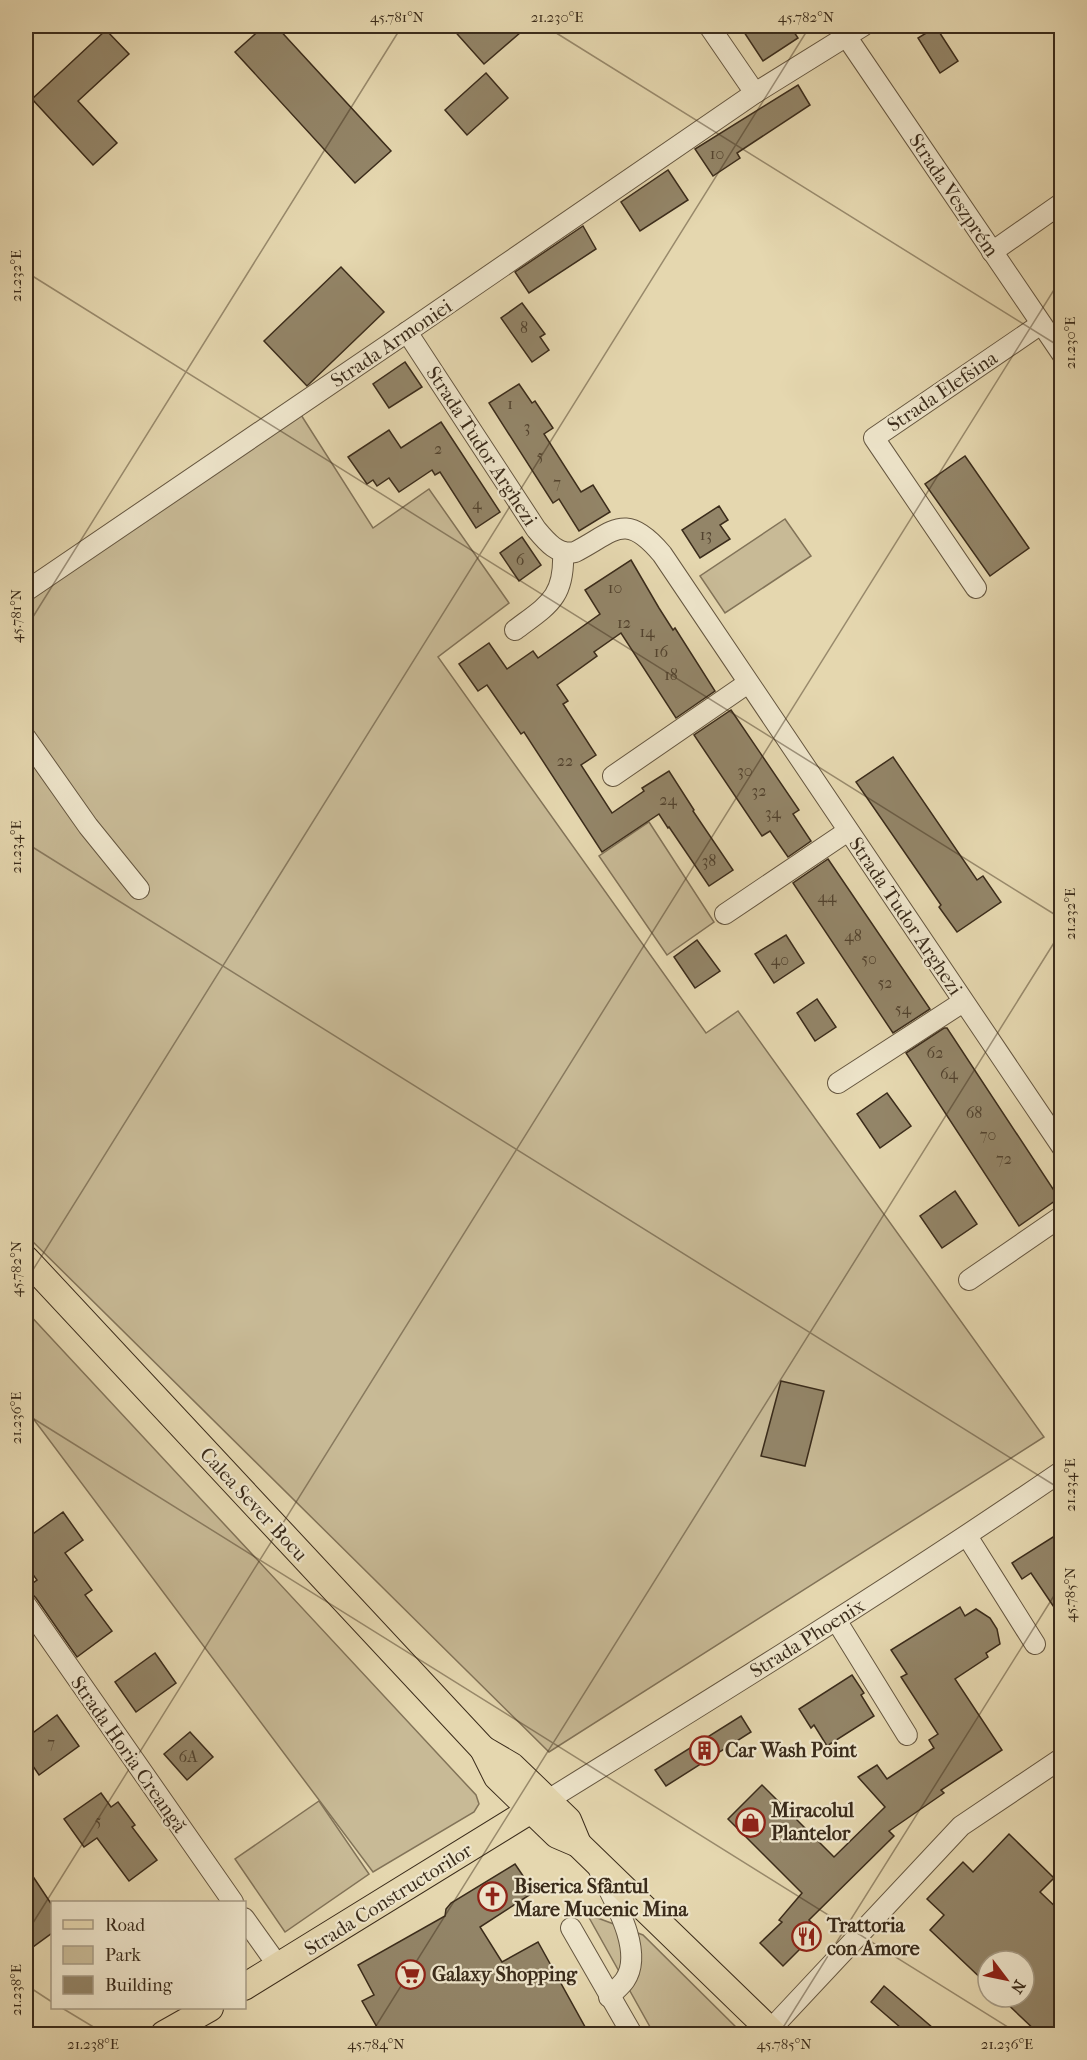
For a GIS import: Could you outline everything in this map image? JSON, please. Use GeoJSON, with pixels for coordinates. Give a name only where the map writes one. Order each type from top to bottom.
{"type":"FeatureCollection","features":[{"type":"Feature","properties":{"kind":"main road","name":"Calea Sever Bocu"},"geometry":{"type":"LineString","coordinates":[[26,1259],[483,1749],[497,1777],[540,1805],[557,1835],[587,1853],[771,2033]]}},
{"type":"Feature","properties":{"kind":"main road","name":"Strada Constructorilor"},"geometry":{"type":"LineString","coordinates":[[246,1986],[540,1805]]}},
{"type":"Feature","properties":{"kind":"main road"},"geometry":{"type":"LineString","coordinates":[[164,2034],[207,2009]]}},
{"type":"Feature","properties":{"kind":"street"},"geometry":{"type":"LineString","coordinates":[[709,26],[755,93]]}},
{"type":"Feature","properties":{"kind":"street","name":"Strada Armoniei"},"geometry":{"type":"LineString","coordinates":[[26,591],[407,333],[755,93],[854,31]]}},
{"type":"Feature","properties":{"kind":"street","name":"Strada Veszprém"},"geometry":{"type":"LineString","coordinates":[[854,31],[992,252],[1062,354]]}},
{"type":"Feature","properties":{"kind":"street"},"geometry":{"type":"LineString","coordinates":[[992,252],[1062,203]]}},
{"type":"Feature","properties":{"kind":"street","name":"Strada Elefsina"},"geometry":{"type":"LineString","coordinates":[[976,588],[874,438],[1041,324]]}},
{"type":"Feature","properties":{"kind":"street","name":"Strada Tudor Arghezi"},"geometry":{"type":"LineString","coordinates":[[407,333],[536,529],[555,548],[563,552],[575,552],[607,532],[618,528],[631,530],[644,537],[662,554],[1062,1147]]}},
{"type":"Feature","properties":{"kind":"street"},"geometry":{"type":"LineString","coordinates":[[515,630],[553,599],[561,583],[563,552]]}},
{"type":"Feature","properties":{"kind":"street"},"geometry":{"type":"LineString","coordinates":[[613,776],[748,683]]}},
{"type":"Feature","properties":{"kind":"street"},"geometry":{"type":"LineString","coordinates":[[26,738],[88,826],[139,889]]}},
{"type":"Feature","properties":{"kind":"street","name":"Strada Tudor Arghezi"},"geometry":{"type":"LineString","coordinates":[[725,914],[848,831]]}},
{"type":"Feature","properties":{"kind":"street","name":"Strada Tudor Arghezi"},"geometry":{"type":"LineString","coordinates":[[838,1083],[963,1002]]}},
{"type":"Feature","properties":{"kind":"street"},"geometry":{"type":"LineString","coordinates":[[969,1280],[1062,1216]]}},
{"type":"Feature","properties":{"kind":"street","name":"Strada Phoenix"},"geometry":{"type":"LineString","coordinates":[[540,1805],[836,1620],[967,1536],[1062,1471]]}},
{"type":"Feature","properties":{"kind":"street"},"geometry":{"type":"LineString","coordinates":[[967,1536],[1035,1644]]}},
{"type":"Feature","properties":{"kind":"street","name":"Strada Horia Creangă"},"geometry":{"type":"LineString","coordinates":[[26,1605],[233,1901]]}},
{"type":"Feature","properties":{"kind":"street"},"geometry":{"type":"LineString","coordinates":[[836,1620],[907,1735]]}},
{"type":"Feature","properties":{"kind":"street"},"geometry":{"type":"LineString","coordinates":[[771,2033],[961,1826],[1062,1758]]}},
{"type":"Feature","properties":{"kind":"street"},"geometry":{"type":"LineString","coordinates":[[587,1853],[628,1936],[632,1957],[626,1979],[609,1997]]}},
{"type":"Feature","properties":{"kind":"street"},"geometry":{"type":"LineString","coordinates":[[246,1921],[279,1967]]}},
{"type":"Feature","properties":{"kind":"street"},"geometry":{"type":"LineString","coordinates":[[571,1928],[632,2034]]}},
{"type":"Feature","properties":{"kind":"green space"},"geometry":{"type":"Polygon","coordinates":[[[296,407],[373,528],[429,489],[509,603],[438,657],[706,1033],[738,1011],[1044,1437],[549,1752],[26,1235],[26,592],[296,407]]]}},
{"type":"Feature","properties":{"kind":"green space"},"geometry":{"type":"Polygon","coordinates":[[[785,519],[811,556],[725,613],[700,576],[785,519]]]}},
{"type":"Feature","properties":{"kind":"green space"},"geometry":{"type":"Polygon","coordinates":[[[649,822],[714,922],[667,955],[599,856],[649,822]]]}},
{"type":"Feature","properties":{"kind":"green space"},"geometry":{"type":"Polygon","coordinates":[[[26,1311],[476,1795],[479,1804],[474,1812],[373,1872],[26,1409],[26,1311]]]}},
{"type":"Feature","properties":{"kind":"green space"},"geometry":{"type":"Polygon","coordinates":[[[319,1801],[369,1874],[285,1932],[235,1859],[319,1801]]]}},
{"type":"Feature","properties":{"kind":"green space"},"geometry":{"type":"Polygon","coordinates":[[[587,1914],[643,1935],[743,2034],[654,2034],[587,1914]]]}},
{"type":"Feature","properties":{"kind":"building"},"geometry":{"type":"Polygon","coordinates":[[[264,26],[276,26],[391,151],[355,183],[235,52],[264,26]]]}},
{"type":"Feature","properties":{"kind":"building"},"geometry":{"type":"Polygon","coordinates":[[[450,26],[528,26],[484,64],[450,26]]]}},
{"type":"Feature","properties":{"kind":"building"},"geometry":{"type":"Polygon","coordinates":[[[740,26],[790,26],[798,38],[763,61],[740,26]]]}},
{"type":"Feature","properties":{"kind":"building"},"geometry":{"type":"Polygon","coordinates":[[[936,27],[958,61],[940,73],[918,38],[936,27]]]}},
{"type":"Feature","properties":{"kind":"building"},"geometry":{"type":"Polygon","coordinates":[[[106,30],[129,54],[78,101],[117,143],[93,165],[32,99],[106,30]]]}},
{"type":"Feature","properties":{"kind":"building"},"geometry":{"type":"Polygon","coordinates":[[[486,73],[508,98],[467,135],[445,110],[486,73]]]}},
{"type":"Feature","properties":{"kind":"building"},"geometry":{"type":"Polygon","coordinates":[[[798,85],[810,105],[737,153],[740,158],[713,176],[695,149],[798,85]]]}},
{"type":"Feature","properties":{"kind":"building"},"geometry":{"type":"Polygon","coordinates":[[[668,170],[688,200],[640,231],[621,202],[668,170]]]}},
{"type":"Feature","properties":{"kind":"building"},"geometry":{"type":"Polygon","coordinates":[[[583,226],[596,249],[529,293],[515,272],[583,226]]]}},
{"type":"Feature","properties":{"kind":"building"},"geometry":{"type":"Polygon","coordinates":[[[341,267],[384,312],[307,386],[264,341],[341,267]]]}},
{"type":"Feature","properties":{"kind":"building"},"geometry":{"type":"Polygon","coordinates":[[[522,303],[545,334],[540,337],[549,350],[532,362],[501,318],[522,303]]]}},
{"type":"Feature","properties":{"kind":"building"},"geometry":{"type":"Polygon","coordinates":[[[405,362],[422,387],[389,408],[373,384],[405,362]]]}},
{"type":"Feature","properties":{"kind":"building"},"geometry":{"type":"Polygon","coordinates":[[[519,384],[532,403],[535,401],[553,428],[544,434],[581,492],[593,485],[610,512],[579,531],[559,499],[553,503],[489,403],[519,384]]]}},
{"type":"Feature","properties":{"kind":"building"},"geometry":{"type":"Polygon","coordinates":[[[441,422],[500,512],[476,528],[440,472],[435,475],[432,470],[399,492],[389,478],[377,486],[373,480],[367,484],[348,457],[389,430],[401,448],[441,422]]]}},
{"type":"Feature","properties":{"kind":"building"},"geometry":{"type":"Polygon","coordinates":[[[965,456],[1029,548],[990,576],[925,484],[965,456]]]}},
{"type":"Feature","properties":{"kind":"building"},"geometry":{"type":"Polygon","coordinates":[[[719,506],[728,520],[720,525],[730,539],[700,558],[682,530],[719,506]]]}},
{"type":"Feature","properties":{"kind":"building"},"geometry":{"type":"Polygon","coordinates":[[[522,537],[541,565],[519,581],[500,553],[522,537]]]}},
{"type":"Feature","properties":{"kind":"building"},"geometry":{"type":"Polygon","coordinates":[[[631,560],[673,630],[675,628],[715,691],[676,718],[621,633],[594,652],[597,656],[557,685],[568,701],[563,704],[596,755],[581,765],[612,813],[644,791],[642,788],[669,771],[733,870],[709,886],[659,814],[602,852],[524,732],[521,734],[487,685],[478,691],[459,664],[489,643],[507,669],[533,651],[538,658],[600,614],[585,590],[631,560]]]}},
{"type":"Feature","properties":{"kind":"building"},"geometry":{"type":"Polygon","coordinates":[[[731,710],[799,810],[793,814],[811,841],[788,857],[770,831],[762,836],[694,735],[731,710]]]}},
{"type":"Feature","properties":{"kind":"building"},"geometry":{"type":"Polygon","coordinates":[[[893,757],[977,880],[983,876],[1001,902],[957,932],[939,907],[941,905],[856,782],[893,757]]]}},
{"type":"Feature","properties":{"kind":"building"},"geometry":{"type":"Polygon","coordinates":[[[828,859],[930,1009],[893,1033],[793,883],[828,859]]]}},
{"type":"Feature","properties":{"kind":"building"},"geometry":{"type":"Polygon","coordinates":[[[786,935],[804,963],[774,983],[755,954],[786,935]]]}},
{"type":"Feature","properties":{"kind":"building"},"geometry":{"type":"Polygon","coordinates":[[[697,940],[720,971],[695,988],[674,957],[697,940]]]}},
{"type":"Feature","properties":{"kind":"building"},"geometry":{"type":"Polygon","coordinates":[[[817,999],[836,1027],[815,1041],[797,1013],[817,999]]]}},
{"type":"Feature","properties":{"kind":"building"},"geometry":{"type":"Polygon","coordinates":[[[947,1028],[1059,1198],[1019,1226],[906,1053],[947,1028]]]}},
{"type":"Feature","properties":{"kind":"building"},"geometry":{"type":"Polygon","coordinates":[[[887,1093],[911,1126],[880,1148],[857,1114],[887,1093]]]}},
{"type":"Feature","properties":{"kind":"building"},"geometry":{"type":"Polygon","coordinates":[[[955,1191],[977,1224],[942,1248],[920,1216],[955,1191]]]}},
{"type":"Feature","properties":{"kind":"building"},"geometry":{"type":"Polygon","coordinates":[[[781,1381],[824,1391],[805,1466],[761,1456],[781,1381]]]}},
{"type":"Feature","properties":{"kind":"building"},"geometry":{"type":"Polygon","coordinates":[[[63,1512],[83,1540],[65,1553],[92,1590],[85,1595],[112,1631],[77,1657],[36,1598],[26,1588],[37,1580],[26,1565],[26,1539],[63,1512]]]}},
{"type":"Feature","properties":{"kind":"building"},"geometry":{"type":"Polygon","coordinates":[[[1053,1537],[1062,1549],[1062,1619],[1031,1573],[1022,1579],[1012,1563],[1053,1537]]]}},
{"type":"Feature","properties":{"kind":"building"},"geometry":{"type":"Polygon","coordinates":[[[960,1607],[965,1616],[976,1609],[990,1618],[997,1629],[1000,1644],[986,1653],[988,1657],[955,1679],[1002,1750],[941,1790],[944,1793],[889,1831],[894,1836],[809,1920],[819,1930],[783,1966],[760,1943],[782,1922],[779,1920],[802,1893],[728,1819],[762,1785],[834,1857],[885,1807],[858,1777],[877,1765],[887,1779],[934,1748],[929,1740],[938,1734],[901,1677],[907,1674],[891,1650],[960,1607]]]}},
{"type":"Feature","properties":{"kind":"building"},"geometry":{"type":"Polygon","coordinates":[[[155,1653],[176,1683],[136,1712],[115,1682],[155,1653]]]}},
{"type":"Feature","properties":{"kind":"building"},"geometry":{"type":"Polygon","coordinates":[[[852,1675],[864,1693],[861,1695],[874,1716],[827,1746],[814,1725],[811,1728],[799,1709],[852,1675]]]}},
{"type":"Feature","properties":{"kind":"building"},"geometry":{"type":"Polygon","coordinates":[[[57,1715],[79,1746],[39,1775],[26,1756],[26,1738],[57,1715]]]}},
{"type":"Feature","properties":{"kind":"building","name":"Car Wash Point"},"geometry":{"type":"Polygon","coordinates":[[[741,1716],[751,1732],[666,1786],[655,1770],[741,1716]]]}},
{"type":"Feature","properties":{"kind":"building"},"geometry":{"type":"Polygon","coordinates":[[[190,1732],[213,1757],[187,1780],[164,1754],[190,1732]]]}},
{"type":"Feature","properties":{"kind":"building"},"geometry":{"type":"Polygon","coordinates":[[[101,1793],[111,1807],[118,1802],[135,1825],[132,1827],[157,1860],[129,1881],[97,1838],[84,1847],[64,1819],[101,1793]]]}},
{"type":"Feature","properties":{"kind":"building"},"geometry":{"type":"Polygon","coordinates":[[[1009,1834],[1054,1878],[1040,1892],[1062,1913],[1062,2034],[1039,2034],[1013,2009],[1036,2009],[1036,1949],[976,1949],[976,1974],[930,1930],[944,1915],[927,1899],[963,1862],[973,1872],[1009,1834]]]}},
{"type":"Feature","properties":{"kind":"building","name":"Galaxy Shopping"},"geometry":{"type":"Polygon","coordinates":[[[515,1864],[534,1892],[480,1927],[502,1962],[538,1942],[589,2034],[381,2034],[362,2001],[374,1995],[358,1965],[445,1916],[446,1909],[451,1903],[515,1864]]]}},
{"type":"Feature","properties":{"kind":"building"},"geometry":{"type":"Polygon","coordinates":[[[26,1866],[51,1904],[51,1934],[26,1952],[26,1866]]]}},
{"type":"Feature","properties":{"kind":"building"},"geometry":{"type":"Polygon","coordinates":[[[884,1986],[940,2034],[908,2034],[871,2002],[884,1986]]]}},
{"type":"Feature","properties":{"kind":"place","name":"Car Wash Point"},"geometry":{"type":"Point","coordinates":[704,1750]}},
{"type":"Feature","properties":{"kind":"place","name":"Miracolul Plantelor"},"geometry":{"type":"Point","coordinates":[750,1822]}},
{"type":"Feature","properties":{"kind":"place","name":"Biserica Sfântul Mare Mucenic Mina"},"geometry":{"type":"Point","coordinates":[493,1897]}},
{"type":"Feature","properties":{"kind":"place","name":"Trattoria con Amore"},"geometry":{"type":"Point","coordinates":[806,1937]}},
{"type":"Feature","properties":{"kind":"place","name":"Galaxy Shopping"},"geometry":{"type":"Point","coordinates":[411,1974]}}]}
